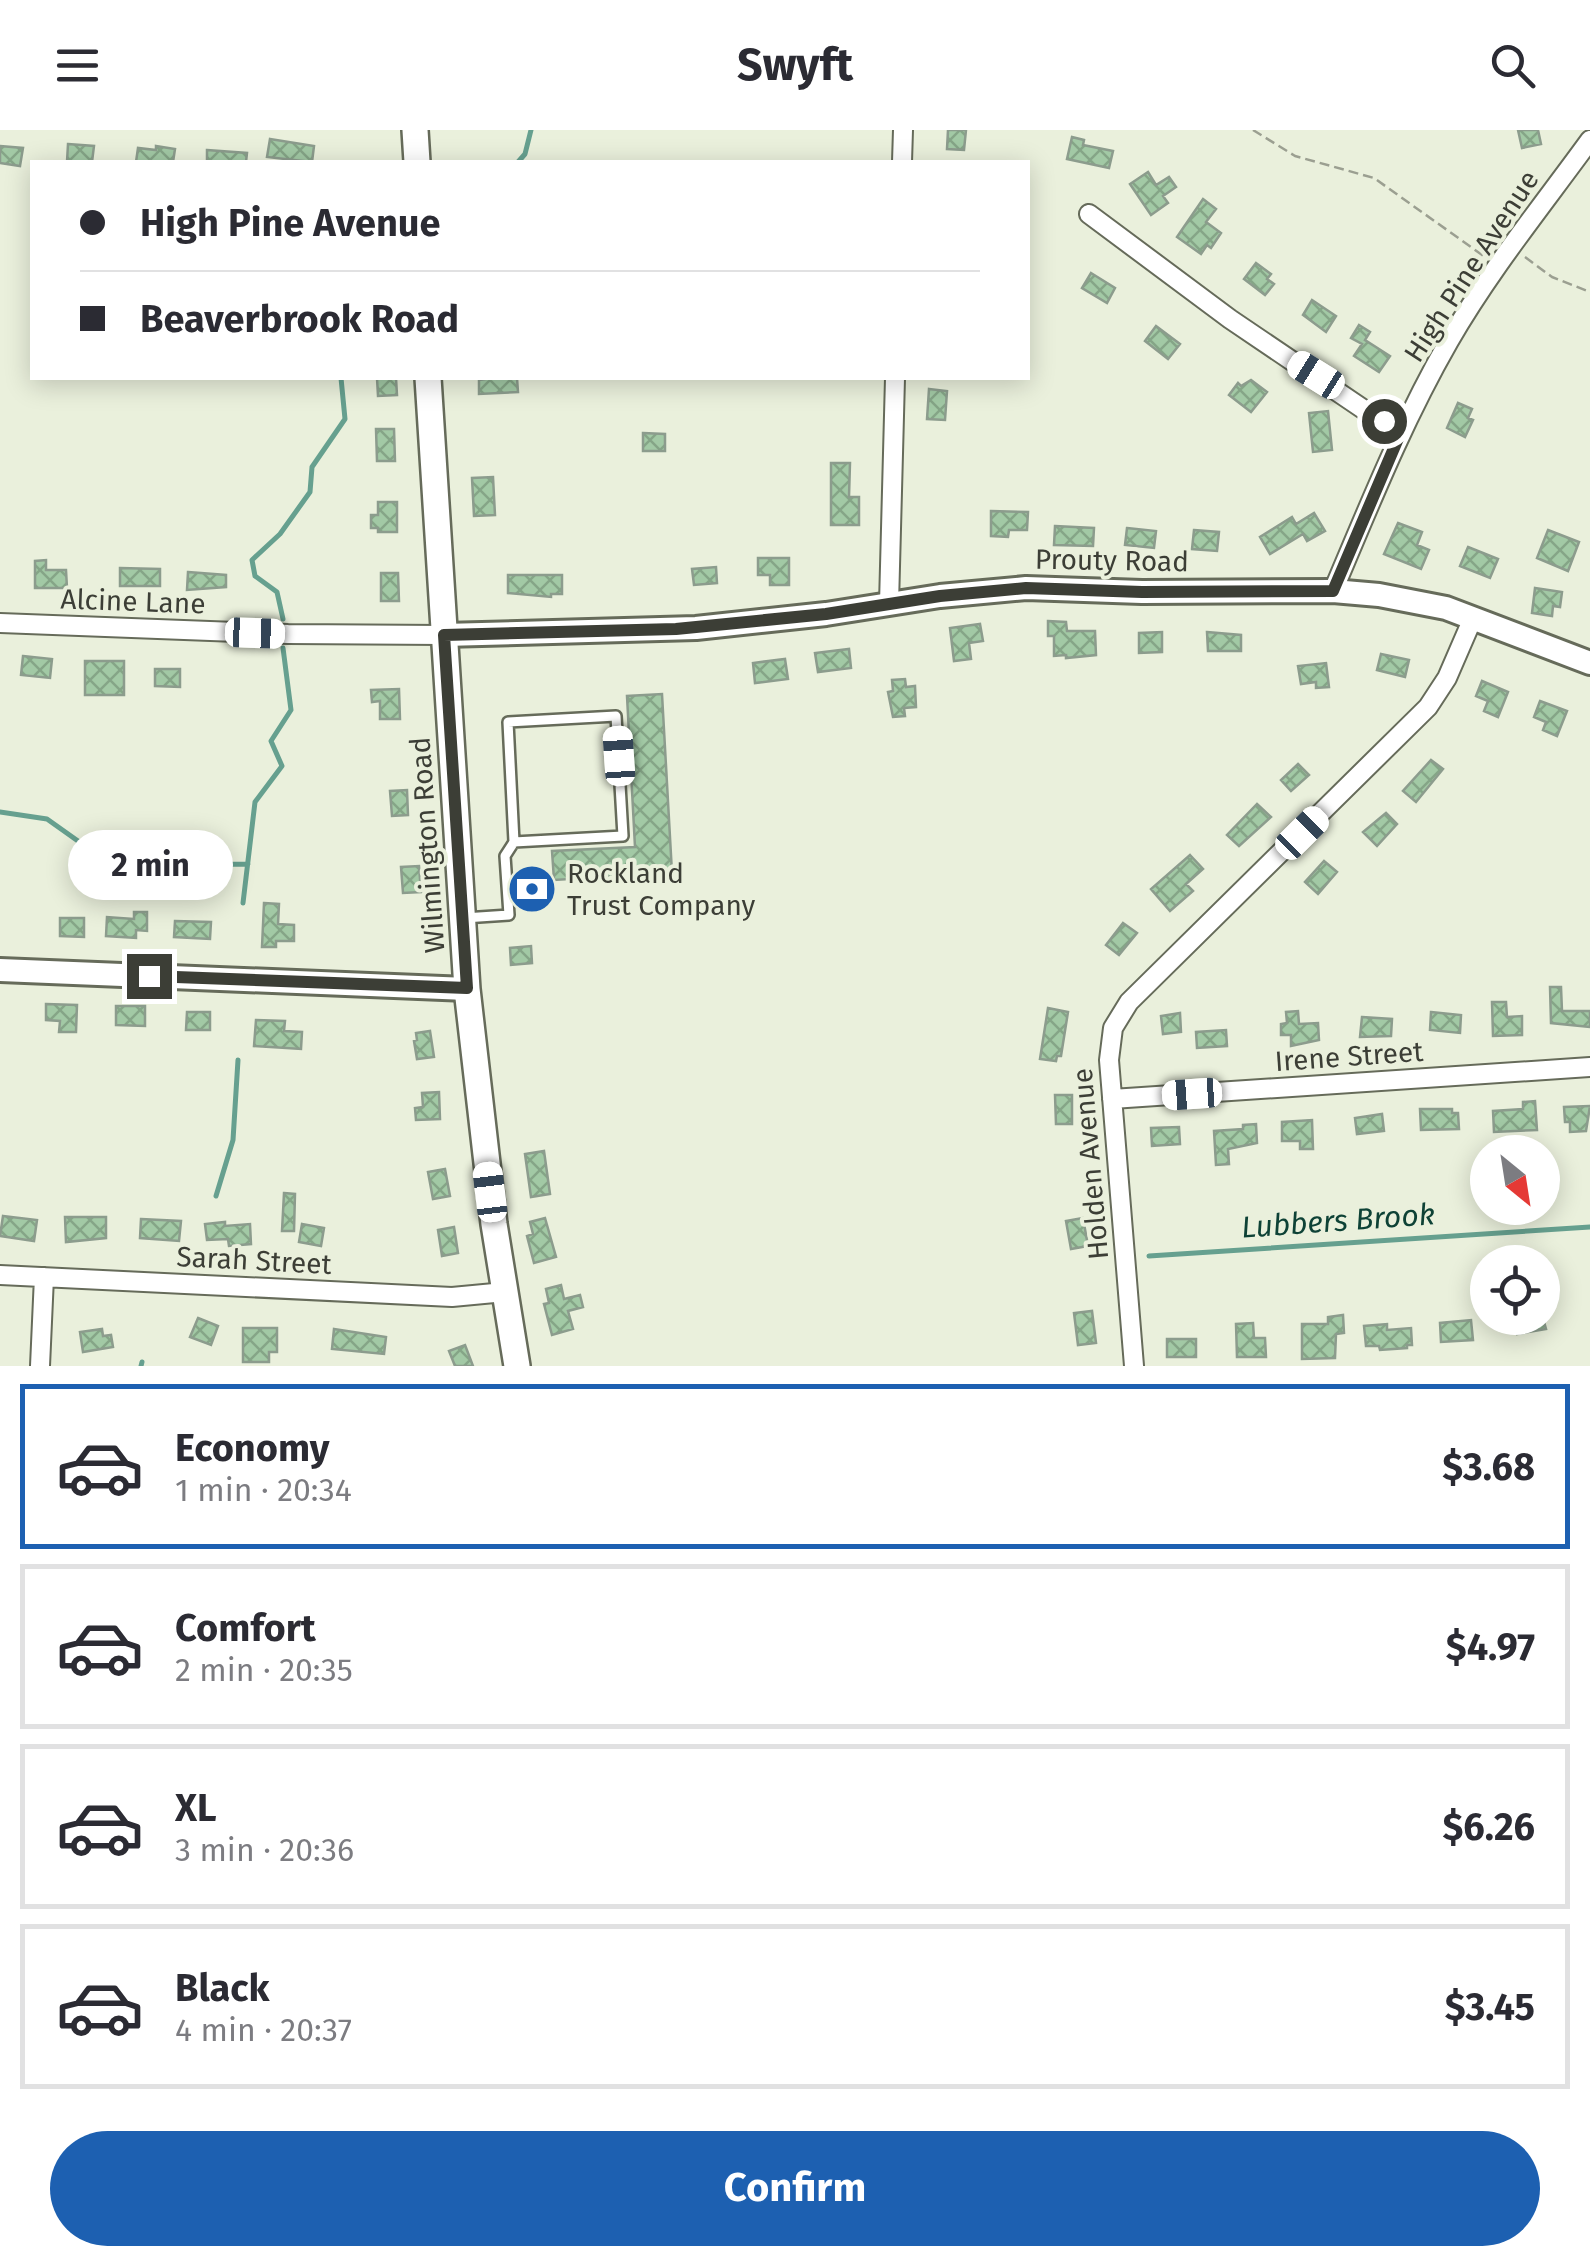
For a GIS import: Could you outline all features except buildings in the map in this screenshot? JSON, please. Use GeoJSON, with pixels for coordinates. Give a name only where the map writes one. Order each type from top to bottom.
{"type":"FeatureCollection","features":[{"type":"Feature","properties":{"kind":"main road"},"geometry":{"type":"LineString","coordinates":[[415,130],[417,160]]}},
{"type":"Feature","properties":{"kind":"main road","name":"Wilmington Road"},"geometry":{"type":"LineString","coordinates":[[428,380],[467,988],[486,1159],[517,1366]]}},
{"type":"Feature","properties":{"kind":"street"},"geometry":{"type":"LineString","coordinates":[[902,160],[903,130]]}},
{"type":"Feature","properties":{"kind":"street","name":"High Pine Avenue"},"geometry":{"type":"LineString","coordinates":[[1333,591],[1400,434],[1448,343],[1498,266],[1590,140]]}},
{"type":"Feature","properties":{"kind":"street"},"geometry":{"type":"LineString","coordinates":[[1089,214],[1230,319],[1400,434]]}},
{"type":"Feature","properties":{"kind":"street"},"geometry":{"type":"LineString","coordinates":[[889,604],[895,380]]}},
{"type":"Feature","properties":{"kind":"street","name":"Prouty Road"},"geometry":{"type":"LineString","coordinates":[[444,635],[655,631],[1026,588],[1333,591],[1432,604],[1590,664]]}},
{"type":"Feature","properties":{"kind":"street","name":"Holden Avenue"},"geometry":{"type":"LineString","coordinates":[[1134,1366],[1109,1044],[1124,1008],[1428,707],[1447,678],[1473,618]]}},
{"type":"Feature","properties":{"kind":"street","name":"Alcine Lane"},"geometry":{"type":"LineString","coordinates":[[0,623],[288,634],[444,635]]}},
{"type":"Feature","properties":{"kind":"street"},"geometry":{"type":"LineString","coordinates":[[0,970],[467,988]]}},
{"type":"Feature","properties":{"kind":"street","name":"Irene Street"},"geometry":{"type":"LineString","coordinates":[[1112,1100],[1590,1068]]}},
{"type":"Feature","properties":{"kind":"street","name":"Sarah Street"},"geometry":{"type":"LineString","coordinates":[[0,1275],[452,1297],[506,1292]]}},
{"type":"Feature","properties":{"kind":"street"},"geometry":{"type":"LineString","coordinates":[[40,1366],[44,1277]]}},
{"type":"Feature","properties":{"kind":"lane"},"geometry":{"type":"LineString","coordinates":[[462,918],[509,915],[505,856],[514,842],[508,722],[616,716],[623,836],[514,842]]}},
{"type":"Feature","properties":{"kind":"path"},"geometry":{"type":"LineString","coordinates":[[1253,130],[1294,156],[1374,178],[1498,266]]}},
{"type":"Feature","properties":{"kind":"path"},"geometry":{"type":"LineString","coordinates":[[1512,248],[1552,277],[1590,292]]}},
{"type":"Feature","properties":{"kind":"waterway"},"geometry":{"type":"LineString","coordinates":[[520,160],[531,130]]}},
{"type":"Feature","properties":{"kind":"waterway"},"geometry":{"type":"LineString","coordinates":[[283,619],[277,592],[255,576],[252,560],[280,534],[310,492],[312,467],[345,419],[341,380]]}},
{"type":"Feature","properties":{"kind":"waterway"},"geometry":{"type":"LineString","coordinates":[[243,903],[255,802],[282,766],[271,741],[291,710],[283,648]]}},
{"type":"Feature","properties":{"kind":"waterway"},"geometry":{"type":"LineString","coordinates":[[0,812],[47,819],[85,846],[134,866],[248,864]]}},
{"type":"Feature","properties":{"kind":"waterway"},"geometry":{"type":"LineString","coordinates":[[216,1196],[233,1140],[238,1060]]}},
{"type":"Feature","properties":{"kind":"waterway","name":"Lubbers Brook"},"geometry":{"type":"LineString","coordinates":[[1149,1256],[1590,1227]]}},
{"type":"Feature","properties":{"kind":"waterway"},"geometry":{"type":"LineString","coordinates":[[141,1366],[142,1362]]}},
{"type":"Feature","properties":{"kind":"place","name":"Rockland Trust Company"},"geometry":{"type":"Point","coordinates":[532,889]}},
{"type":"Feature","properties":{"kind":"route"},"geometry":{"type":"LineString","coordinates":[[149,976],[467,988],[444,635],[676,629],[1026,588],[1333,591],[1400,434],[1384,421]]}}]}
